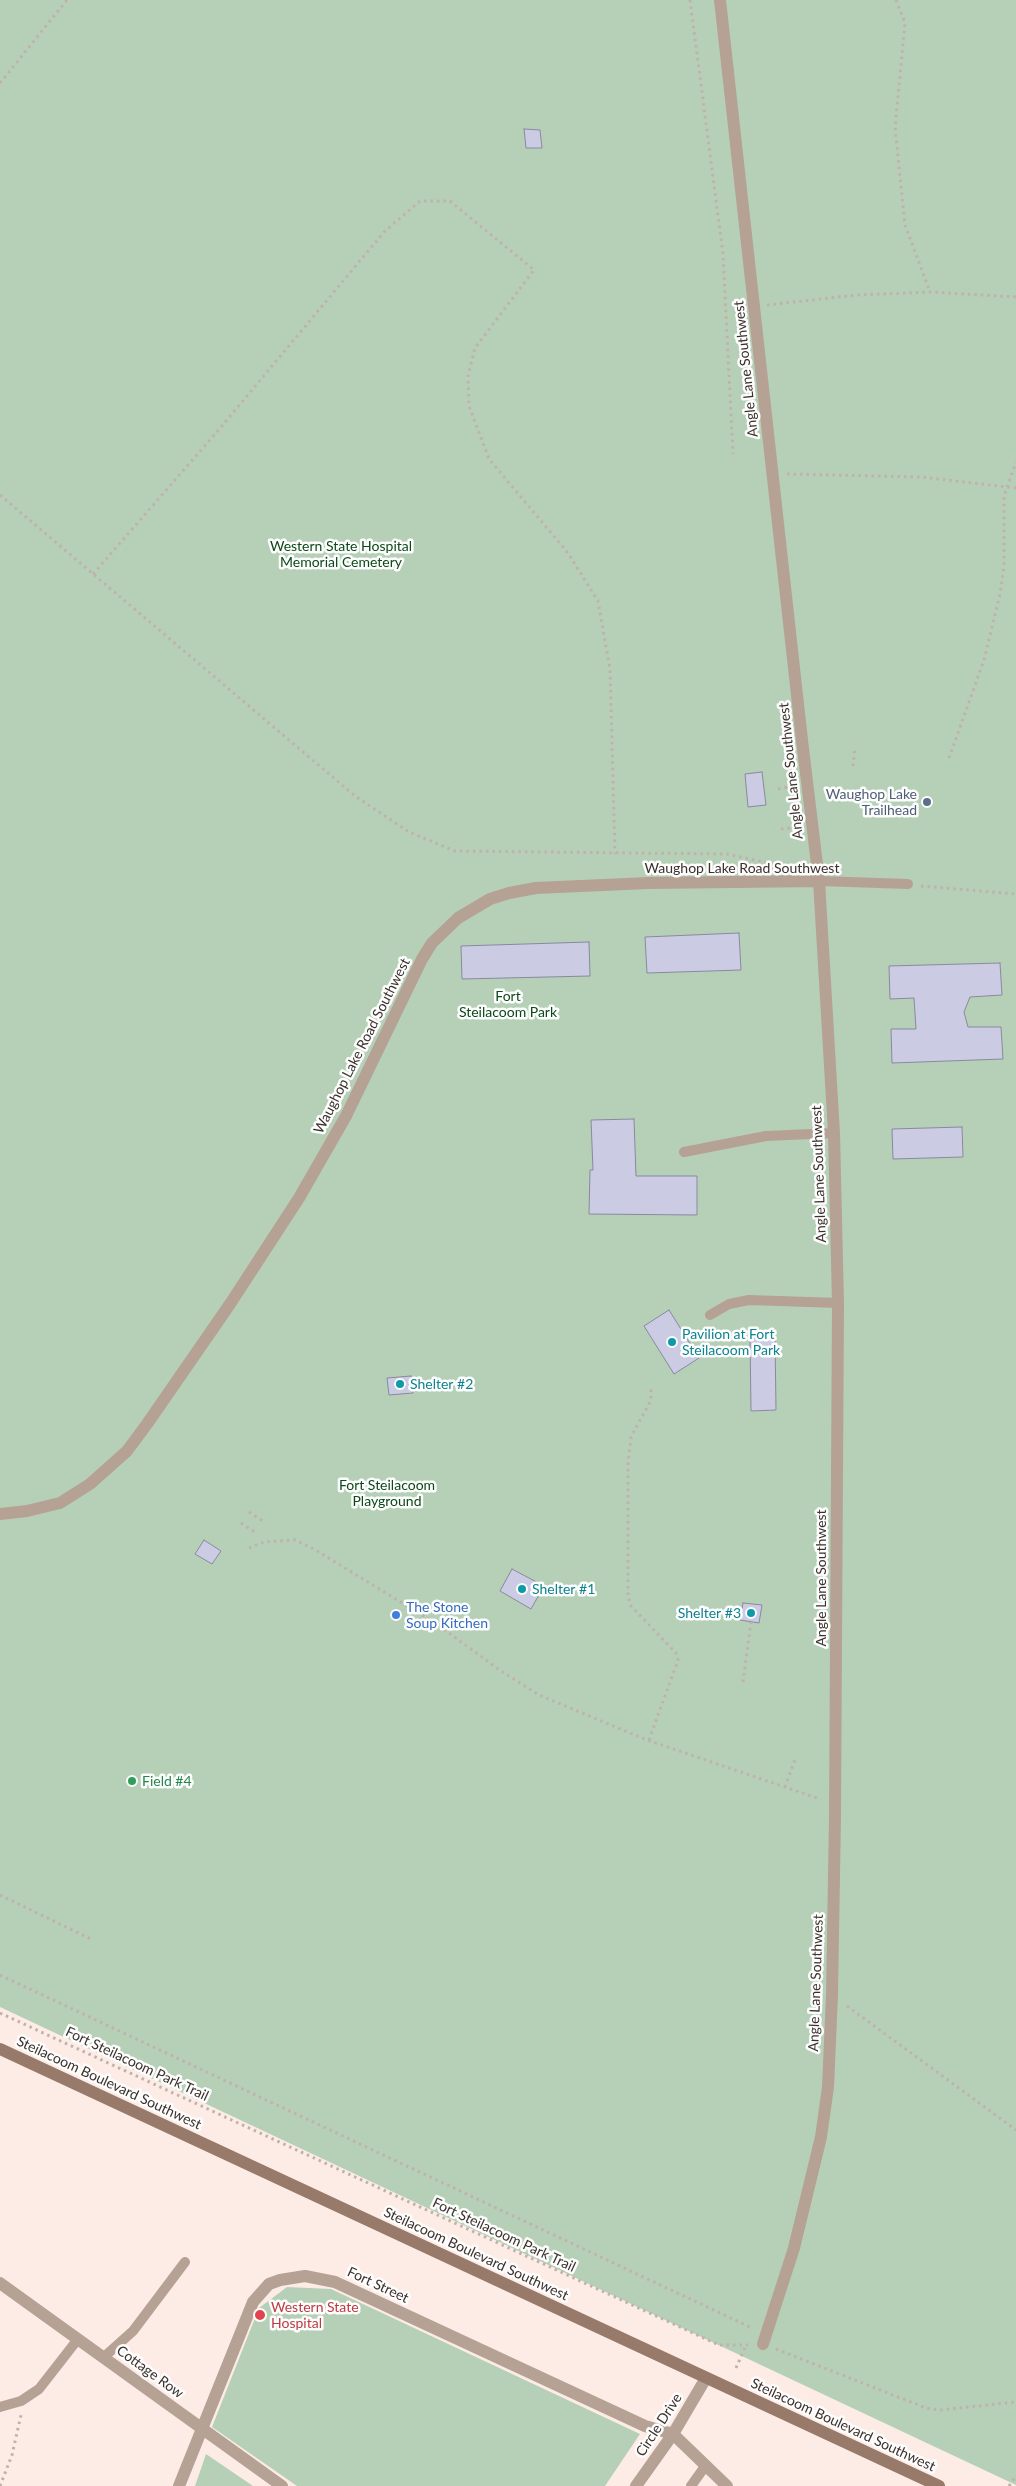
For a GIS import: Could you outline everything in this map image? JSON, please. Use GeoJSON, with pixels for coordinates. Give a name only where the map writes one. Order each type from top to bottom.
{"type":"FeatureCollection","features":[{"type":"Feature","properties":{"kind":"main road","name":"Steilacoom Boulevard Southwest"},"geometry":{"type":"LineString","coordinates":[[0,2049],[939,2486]]}},
{"type":"Feature","properties":{"kind":"street","name":"Angle Lane Southwest"},"geometry":{"type":"LineString","coordinates":[[720,0],[819,881],[834,1133],[838,1303],[835,1810],[832,1995],[828,2087],[821,2137],[794,2248],[765,2339]]}},
{"type":"Feature","properties":{"kind":"street","name":"Waughop Lake Road Southwest"},"geometry":{"type":"LineString","coordinates":[[0,1514],[27,1512],[60,1503],[90,1484],[132,1444],[230,1304],[299,1198],[346,1116],[422,959],[432,943],[458,918],[490,899],[508,892],[536,888],[648,883],[819,881]]}},
{"type":"Feature","properties":{"kind":"street","name":"Fort Street"},"geometry":{"type":"LineString","coordinates":[[179,2486],[254,2302],[269,2284],[280,2280],[305,2276],[336,2282],[645,2426],[673,2434]]}},
{"type":"Feature","properties":{"kind":"street","name":"Cottage Row"},"geometry":{"type":"LineString","coordinates":[[0,2283],[204,2428],[282,2486]]}},
{"type":"Feature","properties":{"kind":"street","name":"Circle Drive"},"geometry":{"type":"LineString","coordinates":[[636,2486],[673,2434],[706,2378]]}},
{"type":"Feature","properties":{"kind":"street"},"geometry":{"type":"LineString","coordinates":[[673,2434],[727,2486]]}},
{"type":"Feature","properties":{"kind":"lane","name":"Waughop Lake Road Southwest"},"geometry":{"type":"LineString","coordinates":[[819,881],[908,884]]}},
{"type":"Feature","properties":{"kind":"lane"},"geometry":{"type":"LineString","coordinates":[[684,1152],[766,1136],[834,1133]]}},
{"type":"Feature","properties":{"kind":"lane"},"geometry":{"type":"LineString","coordinates":[[710,1315],[729,1304],[749,1300],[838,1303]]}},
{"type":"Feature","properties":{"kind":"lane"},"geometry":{"type":"LineString","coordinates":[[104,2357],[133,2331],[185,2262]]}},
{"type":"Feature","properties":{"kind":"lane"},"geometry":{"type":"LineString","coordinates":[[0,2407],[21,2401],[39,2389],[78,2339]]}},
{"type":"Feature","properties":{"kind":"lane"},"geometry":{"type":"LineString","coordinates":[[691,2486],[706,2465]]}},
{"type":"Feature","properties":{"kind":"path"},"geometry":{"type":"LineString","coordinates":[[0,83],[67,0]]}},
{"type":"Feature","properties":{"kind":"path"},"geometry":{"type":"LineString","coordinates":[[690,0],[723,254],[733,454]]}},
{"type":"Feature","properties":{"kind":"path"},"geometry":{"type":"LineString","coordinates":[[896,0],[905,23],[895,127],[905,225],[930,292]]}},
{"type":"Feature","properties":{"kind":"path"},"geometry":{"type":"LineString","coordinates":[[93,574],[216,433],[384,232],[420,200],[450,201],[534,270],[475,348],[468,376],[469,406],[489,459],[568,553],[598,601],[610,669],[615,854]]}},
{"type":"Feature","properties":{"kind":"path"},"geometry":{"type":"LineString","coordinates":[[754,306],[857,295],[930,292],[1016,297]]}},
{"type":"Feature","properties":{"kind":"path"},"geometry":{"type":"LineString","coordinates":[[949,758],[984,660],[1000,594],[1004,567],[1004,496],[1016,462]]}},
{"type":"Feature","properties":{"kind":"path"},"geometry":{"type":"LineString","coordinates":[[773,473],[922,477],[1016,488]]}},
{"type":"Feature","properties":{"kind":"path"},"geometry":{"type":"LineString","coordinates":[[0,495],[355,796],[409,832],[455,850],[615,854],[727,854],[785,867]]}},
{"type":"Feature","properties":{"kind":"path"},"geometry":{"type":"LineString","coordinates":[[853,766],[855,747]]}},
{"type":"Feature","properties":{"kind":"path"},"geometry":{"type":"LineString","coordinates":[[908,884],[1016,894]]}},
{"type":"Feature","properties":{"kind":"path"},"geometry":{"type":"LineString","coordinates":[[649,1740],[678,1660],[676,1653],[631,1606],[628,1596],[628,1464],[631,1437],[651,1400],[651,1388]]}},
{"type":"Feature","properties":{"kind":"path"},"geometry":{"type":"LineString","coordinates":[[250,1512],[263,1521]]}},
{"type":"Feature","properties":{"kind":"path"},"geometry":{"type":"LineString","coordinates":[[241,1523],[255,1532]]}},
{"type":"Feature","properties":{"kind":"path"},"geometry":{"type":"LineString","coordinates":[[249,1548],[264,1542],[281,1539],[296,1540],[314,1548],[438,1625],[500,1671],[538,1695],[649,1740],[785,1787],[835,1810]]}},
{"type":"Feature","properties":{"kind":"path"},"geometry":{"type":"LineString","coordinates":[[743,1682],[751,1622]]}},
{"type":"Feature","properties":{"kind":"path"},"geometry":{"type":"LineString","coordinates":[[785,1787],[796,1757]]}},
{"type":"Feature","properties":{"kind":"path"},"geometry":{"type":"LineString","coordinates":[[0,1895],[90,1938]]}},
{"type":"Feature","properties":{"kind":"path"},"geometry":{"type":"LineString","coordinates":[[0,1975],[765,2339]]}},
{"type":"Feature","properties":{"kind":"path"},"geometry":{"type":"LineString","coordinates":[[832,1995],[1016,2130]]}},
{"type":"Feature","properties":{"kind":"path","name":"Fort Steilacoom Park Trail"},"geometry":{"type":"LineString","coordinates":[[0,2012],[719,2345],[746,2345],[765,2339],[926,2408],[940,2410],[1016,2402]]}},
{"type":"Feature","properties":{"kind":"path"},"geometry":{"type":"LineString","coordinates":[[736,2368],[746,2345]]}},
{"type":"Feature","properties":{"kind":"path"},"geometry":{"type":"LineString","coordinates":[[0,2486],[12,2455],[20,2420],[21,2401]]}},
{"type":"Feature","properties":{"kind":"path"},"geometry":{"type":"LineString","coordinates":[[1009,2486],[1016,2476]]}},
{"type":"Feature","properties":{"kind":"green space","name":"Fort Steilacoom Park"},"geometry":{"type":"Polygon","coordinates":[[[0,0],[1016,0],[1016,2485],[0,2007],[0,0]]]}},
{"type":"Feature","properties":{"kind":"green space"},"geometry":{"type":"Polygon","coordinates":[[[287,2287],[331,2289],[640,2434],[605,2486],[297,2486],[212,2427],[259,2308],[287,2287]]]}},
{"type":"Feature","properties":{"kind":"green space"},"geometry":{"type":"Polygon","coordinates":[[[206,2454],[253,2486],[195,2486],[206,2454]]]}},
{"type":"Feature","properties":{"kind":"building"},"geometry":{"type":"Polygon","coordinates":[[[524,129],[540,130],[542,148],[526,148],[524,129]]]}},
{"type":"Feature","properties":{"kind":"building"},"geometry":{"type":"Polygon","coordinates":[[[762,772],[766,805],[748,807],[745,774],[762,772]]]}},
{"type":"Feature","properties":{"kind":"building"},"geometry":{"type":"Polygon","coordinates":[[[739,933],[741,970],[647,973],[645,937],[739,933]]]}},
{"type":"Feature","properties":{"kind":"building"},"geometry":{"type":"Polygon","coordinates":[[[589,942],[590,976],[462,979],[461,946],[589,942]]]}},
{"type":"Feature","properties":{"kind":"building"},"geometry":{"type":"Polygon","coordinates":[[[1000,963],[1002,995],[970,997],[964,1012],[968,1027],[1001,1027],[1003,1059],[892,1063],[891,1029],[916,1029],[914,998],[890,999],[889,966],[1000,963]]]}},
{"type":"Feature","properties":{"kind":"building"},"geometry":{"type":"Polygon","coordinates":[[[634,1119],[636,1176],[697,1176],[697,1215],[589,1214],[590,1170],[593,1170],[591,1120],[634,1119]]]}},
{"type":"Feature","properties":{"kind":"building"},"geometry":{"type":"Polygon","coordinates":[[[962,1127],[963,1157],[893,1159],[892,1129],[962,1127]]]}},
{"type":"Feature","properties":{"kind":"building","name":"Pavilion at Fort Steilacoom Park"},"geometry":{"type":"Polygon","coordinates":[[[669,1310],[699,1358],[674,1374],[644,1326],[669,1310]]]}},
{"type":"Feature","properties":{"kind":"building"},"geometry":{"type":"Polygon","coordinates":[[[775,1337],[776,1410],[751,1411],[750,1338],[775,1337]]]}},
{"type":"Feature","properties":{"kind":"building","name":"Shelter #2"},"geometry":{"type":"Polygon","coordinates":[[[411,1376],[413,1393],[389,1395],[387,1378],[411,1376]]]}},
{"type":"Feature","properties":{"kind":"building"},"geometry":{"type":"Polygon","coordinates":[[[204,1540],[221,1551],[212,1564],[195,1554],[204,1540]]]}},
{"type":"Feature","properties":{"kind":"building","name":"Shelter #1"},"geometry":{"type":"Polygon","coordinates":[[[512,1569],[544,1586],[531,1609],[500,1591],[512,1569]]]}},
{"type":"Feature","properties":{"kind":"building","name":"Shelter #3"},"geometry":{"type":"Polygon","coordinates":[[[743,1603],[762,1605],[759,1623],[740,1620],[743,1603]]]}},
{"type":"Feature","properties":{"kind":"place","name":"Waughop Lake Trailhead"},"geometry":{"type":"Point","coordinates":[927,802]}},
{"type":"Feature","properties":{"kind":"place","name":"Pavilion at Fort Steilacoom Park"},"geometry":{"type":"Point","coordinates":[672,1342]}},
{"type":"Feature","properties":{"kind":"place","name":"Shelter #2"},"geometry":{"type":"Point","coordinates":[400,1384]}},
{"type":"Feature","properties":{"kind":"place","name":"Shelter #1"},"geometry":{"type":"Point","coordinates":[522,1589]}},
{"type":"Feature","properties":{"kind":"place","name":"Shelter #3"},"geometry":{"type":"Point","coordinates":[751,1613]}},
{"type":"Feature","properties":{"kind":"place","name":"The Stone Soup Kitchen"},"geometry":{"type":"Point","coordinates":[396,1615]}},
{"type":"Feature","properties":{"kind":"place","name":"Field #4"},"geometry":{"type":"Point","coordinates":[132,1781]}},
{"type":"Feature","properties":{"kind":"place","name":"Western State Hospital"},"geometry":{"type":"Point","coordinates":[260,2315]}},
{"type":"Feature","properties":{"kind":"park label","name":"Western State Hospital Memorial Cemetery"},"geometry":{"type":"Point","coordinates":[341,554]}},
{"type":"Feature","properties":{"kind":"park label","name":"Fort Steilacoom Playground"},"geometry":{"type":"Point","coordinates":[387,1494]}}]}
